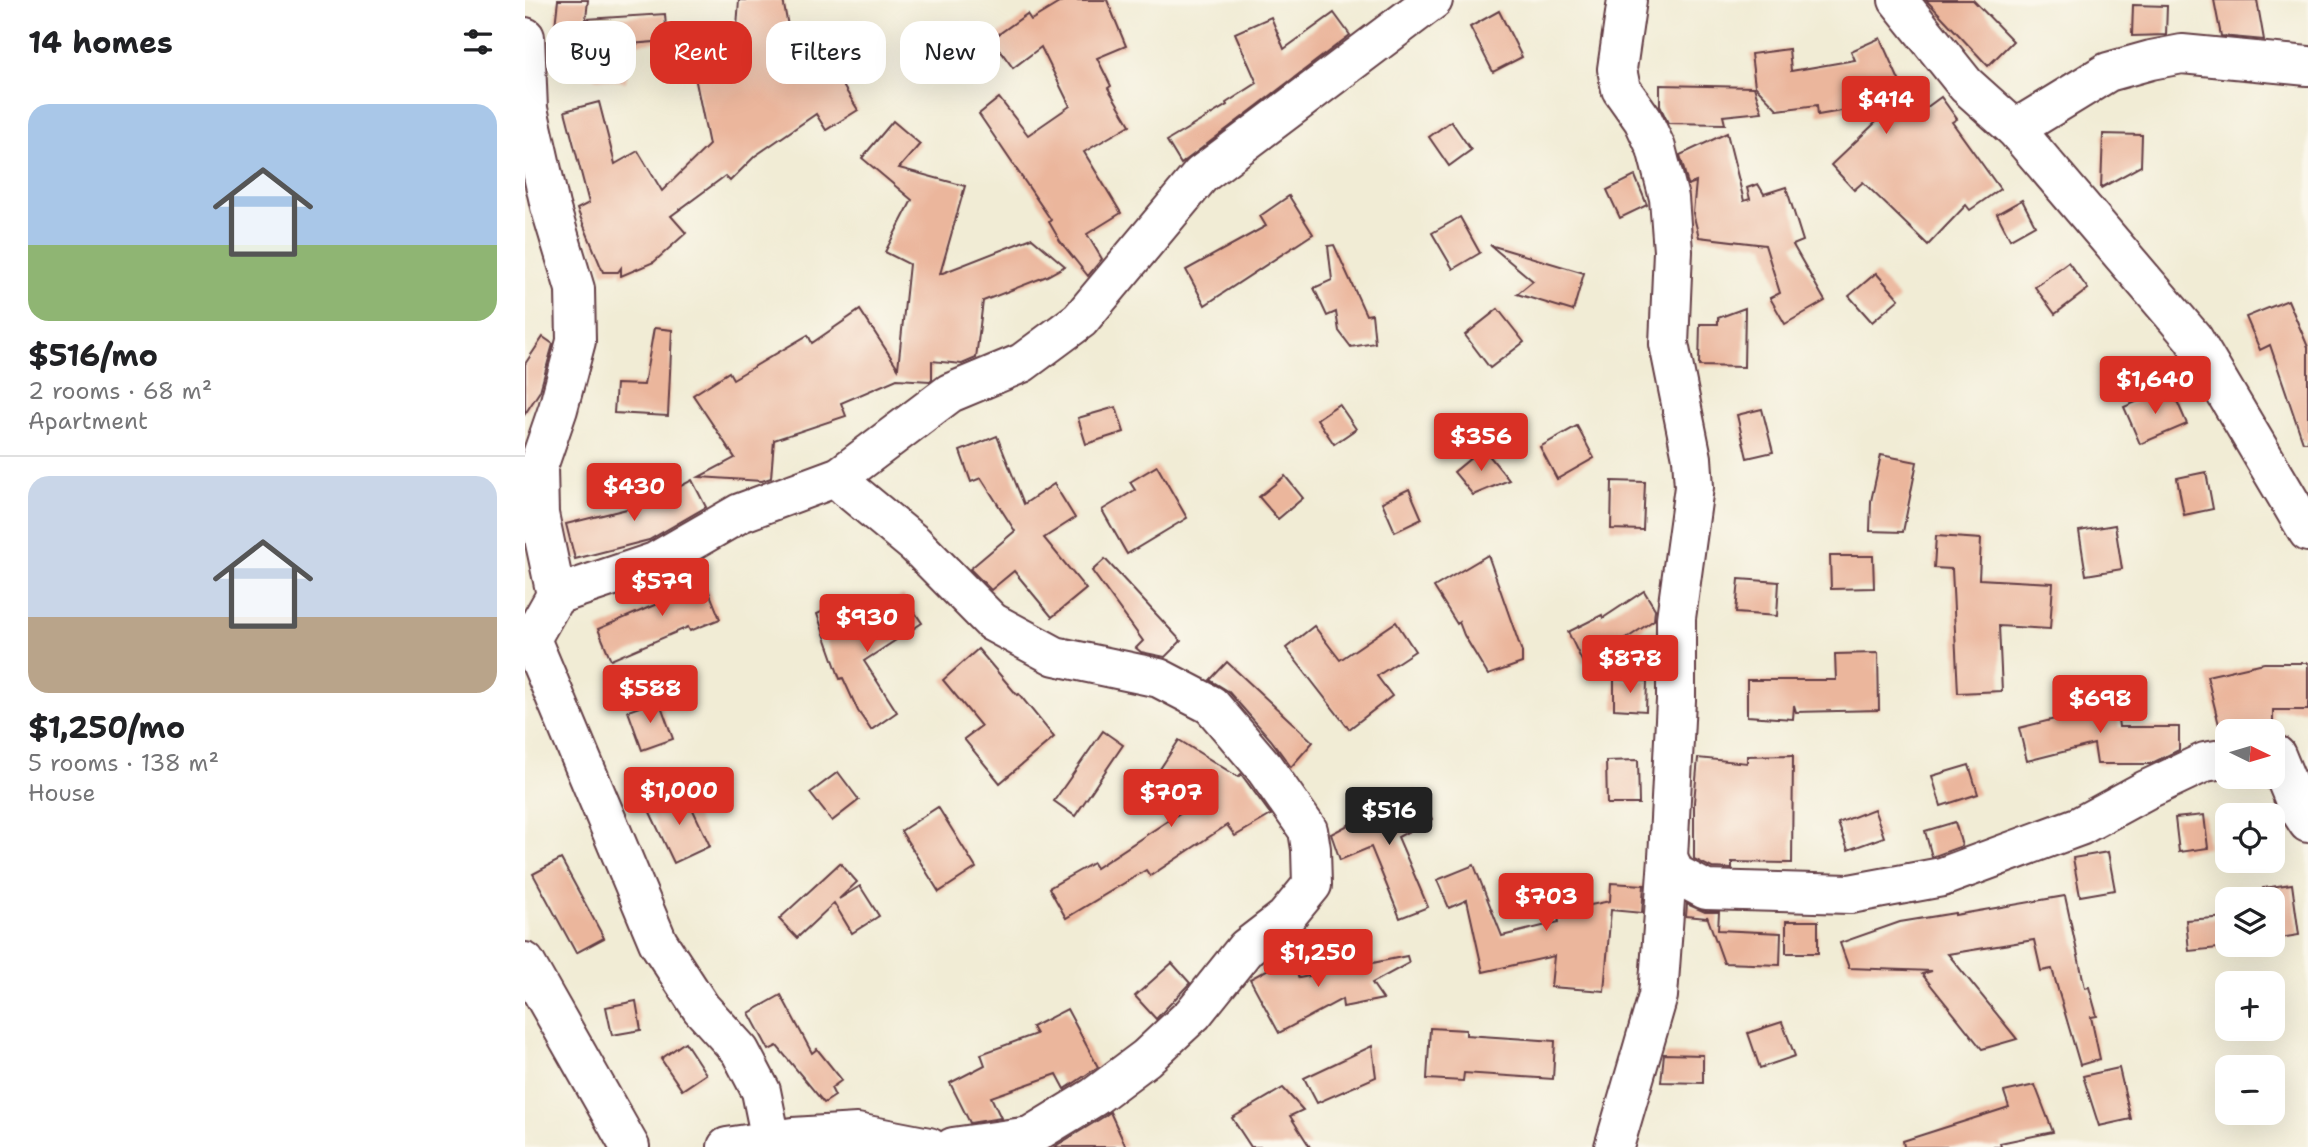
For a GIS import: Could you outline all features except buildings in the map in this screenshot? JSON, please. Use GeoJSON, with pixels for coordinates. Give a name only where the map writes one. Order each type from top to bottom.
{"type":"FeatureCollection","features":[{"type":"Feature","properties":{"kind":"street"},"geometry":{"type":"LineString","coordinates":[[771,1140],[761,1091],[740,1051],[701,1008],[658,942],[528,642],[556,595],[655,562],[740,513],[840,476],[950,393],[1022,363],[1080,320],[1201,175],[1433,0]]}},
{"type":"Feature","properties":{"kind":"street"},"geometry":{"type":"LineString","coordinates":[[1614,1147],[1658,996],[1676,700],[1676,618],[1694,487],[1692,458],[1669,344],[1673,251],[1669,198],[1656,148],[1643,120],[1621,89],[1616,69],[1627,0]]}},
{"type":"Feature","properties":{"kind":"street"},"geometry":{"type":"LineString","coordinates":[[1898,0],[1966,85],[2015,129],[2193,338],[2308,532]]}},
{"type":"Feature","properties":{"kind":"street"},"geometry":{"type":"LineString","coordinates":[[525,37],[526,110],[550,206],[575,289],[576,341],[558,409],[538,467],[539,514],[556,595]]}},
{"type":"Feature","properties":{"kind":"street"},"geometry":{"type":"LineString","coordinates":[[2015,129],[2108,72],[2151,60],[2182,54],[2308,66]]}},
{"type":"Feature","properties":{"kind":"street"},"geometry":{"type":"LineString","coordinates":[[840,476],[846,487],[915,544],[992,621],[1055,656],[1159,678],[1211,705],[1263,766],[1308,830],[1312,885],[1285,918],[1246,948],[1193,1014],[1146,1058],[1094,1097],[1030,1136],[953,1147]]}},
{"type":"Feature","properties":{"kind":"street"},"geometry":{"type":"LineString","coordinates":[[1668,858],[1676,874],[1706,890],[1850,894],[1942,877],[2080,826],[2157,784],[2205,762],[2215,760]]}},
{"type":"Feature","properties":{"kind":"street"},"geometry":{"type":"LineString","coordinates":[[2285,777],[2297,806],[2308,823]]}},
{"type":"Feature","properties":{"kind":"street"},"geometry":{"type":"LineString","coordinates":[[525,962],[630,1147]]}},
{"type":"Feature","properties":{"kind":"street"},"geometry":{"type":"LineString","coordinates":[[727,1147],[771,1140],[857,1133],[929,1147]]}}]}
